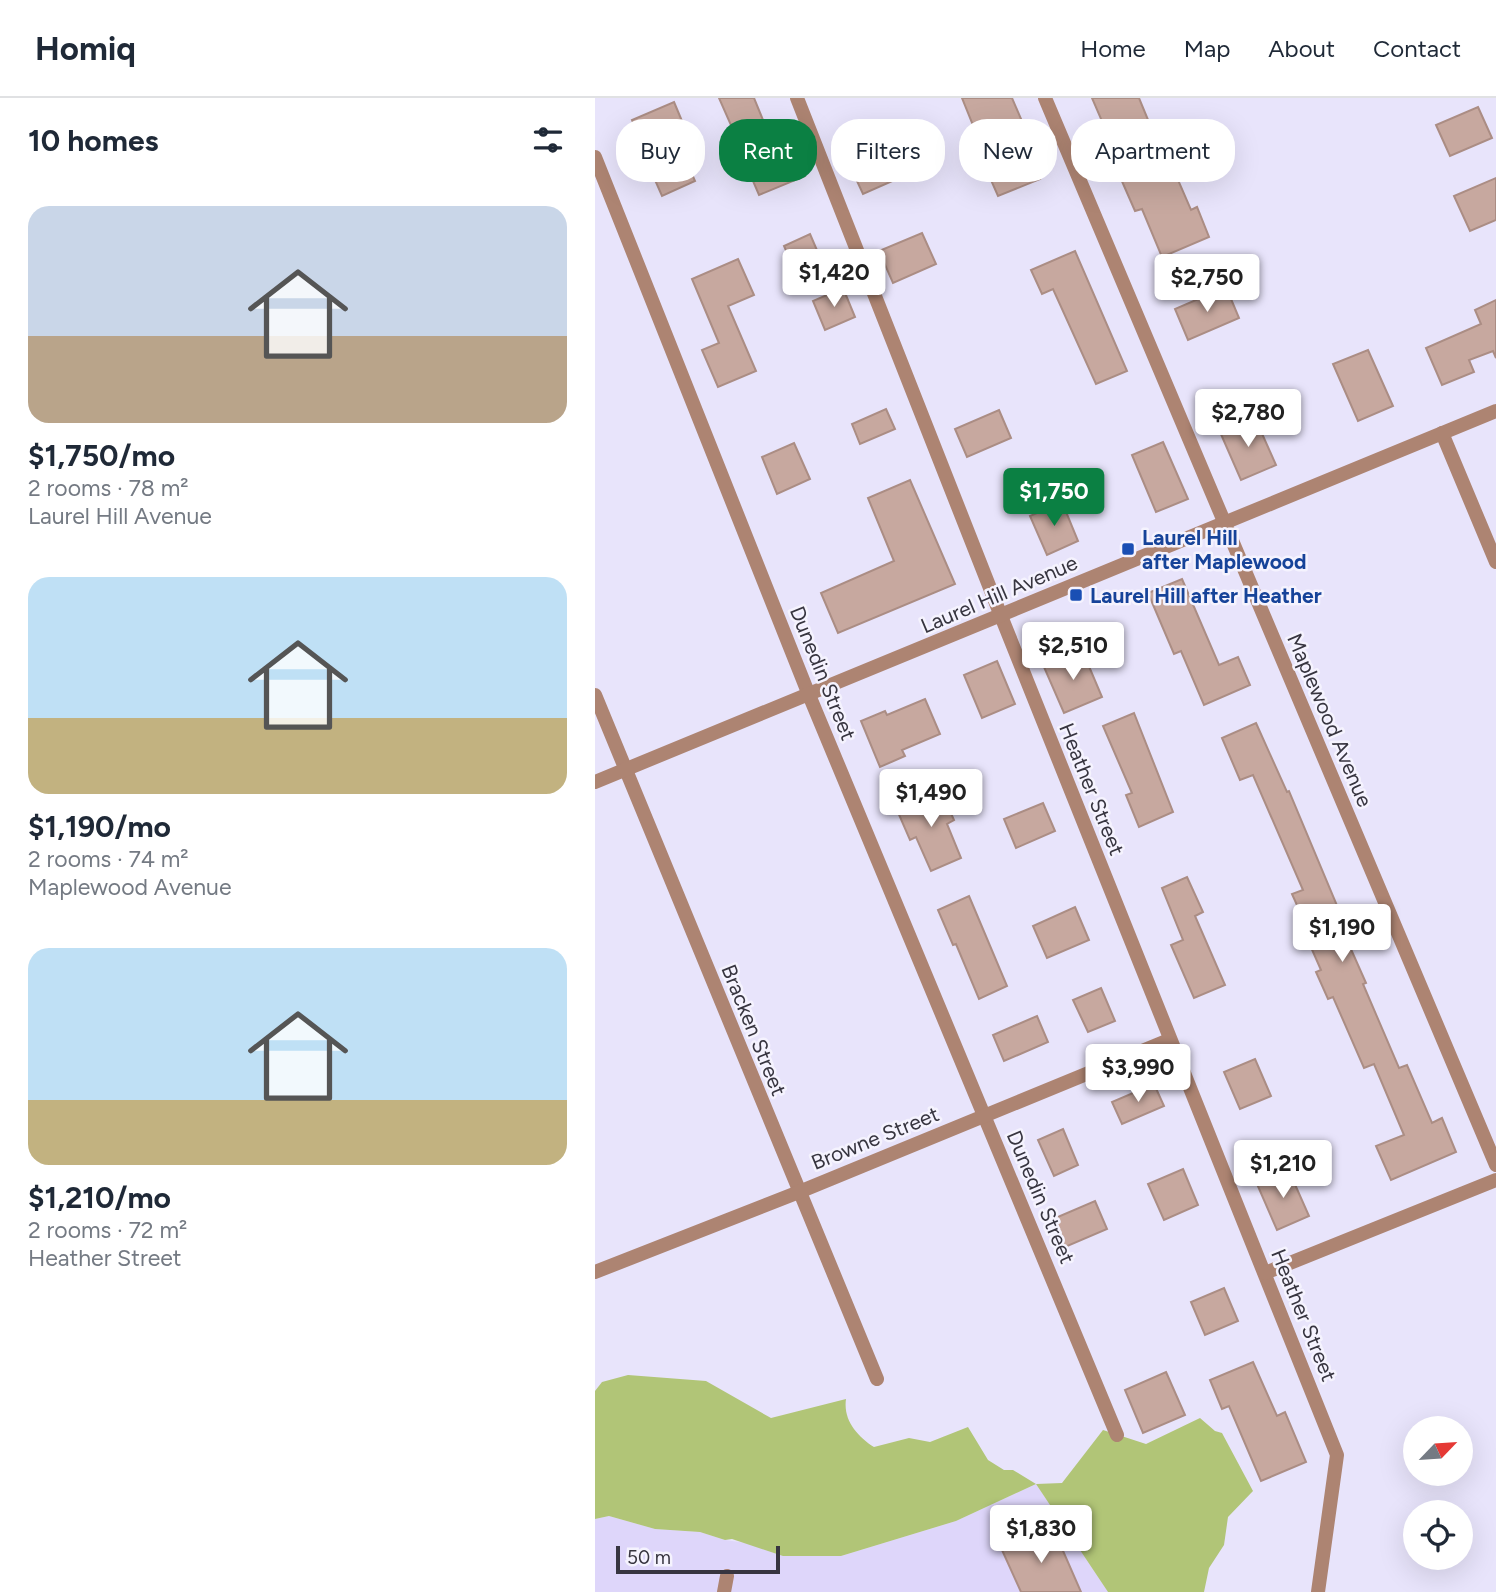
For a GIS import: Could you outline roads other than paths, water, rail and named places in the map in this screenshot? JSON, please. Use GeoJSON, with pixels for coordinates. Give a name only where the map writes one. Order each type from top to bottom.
{"type":"FeatureCollection","features":[{"type":"Feature","properties":{"kind":"street","name":"Heather Street"},"geometry":{"type":"LineString","coordinates":[[797,98],[1337,1455],[1318,1592]]}},
{"type":"Feature","properties":{"kind":"street","name":"Maplewood Avenue"},"geometry":{"type":"LineString","coordinates":[[1045,98],[1496,1165]]}},
{"type":"Feature","properties":{"kind":"street","name":"Dunedin Street"},"geometry":{"type":"LineString","coordinates":[[595,157],[809,695],[1117,1435]]}},
{"type":"Feature","properties":{"kind":"street","name":"Laurel Hill Avenue"},"geometry":{"type":"LineString","coordinates":[[595,782],[1496,411]]}},
{"type":"Feature","properties":{"kind":"street"},"geometry":{"type":"LineString","coordinates":[[1442,433],[1496,562]]}},
{"type":"Feature","properties":{"kind":"street","name":"Bracken Street"},"geometry":{"type":"LineString","coordinates":[[595,695],[877,1379]]}},
{"type":"Feature","properties":{"kind":"street","name":"Browne Street"},"geometry":{"type":"LineString","coordinates":[[595,1272],[799,1192],[1170,1040]]}},
{"type":"Feature","properties":{"kind":"street"},"geometry":{"type":"LineString","coordinates":[[1265,1273],[1496,1180]]}},
{"type":"Feature","properties":{"kind":"street"},"geometry":{"type":"LineString","coordinates":[[725,1592],[727,1576]]}},
{"type":"Feature","properties":{"kind":"place","name":"Laurel Hill after Maplewood"},"geometry":{"type":"Point","coordinates":[1128,549]}},
{"type":"Feature","properties":{"kind":"place","name":"Laurel Hill after Heather"},"geometry":{"type":"Point","coordinates":[1076,595]}}]}
